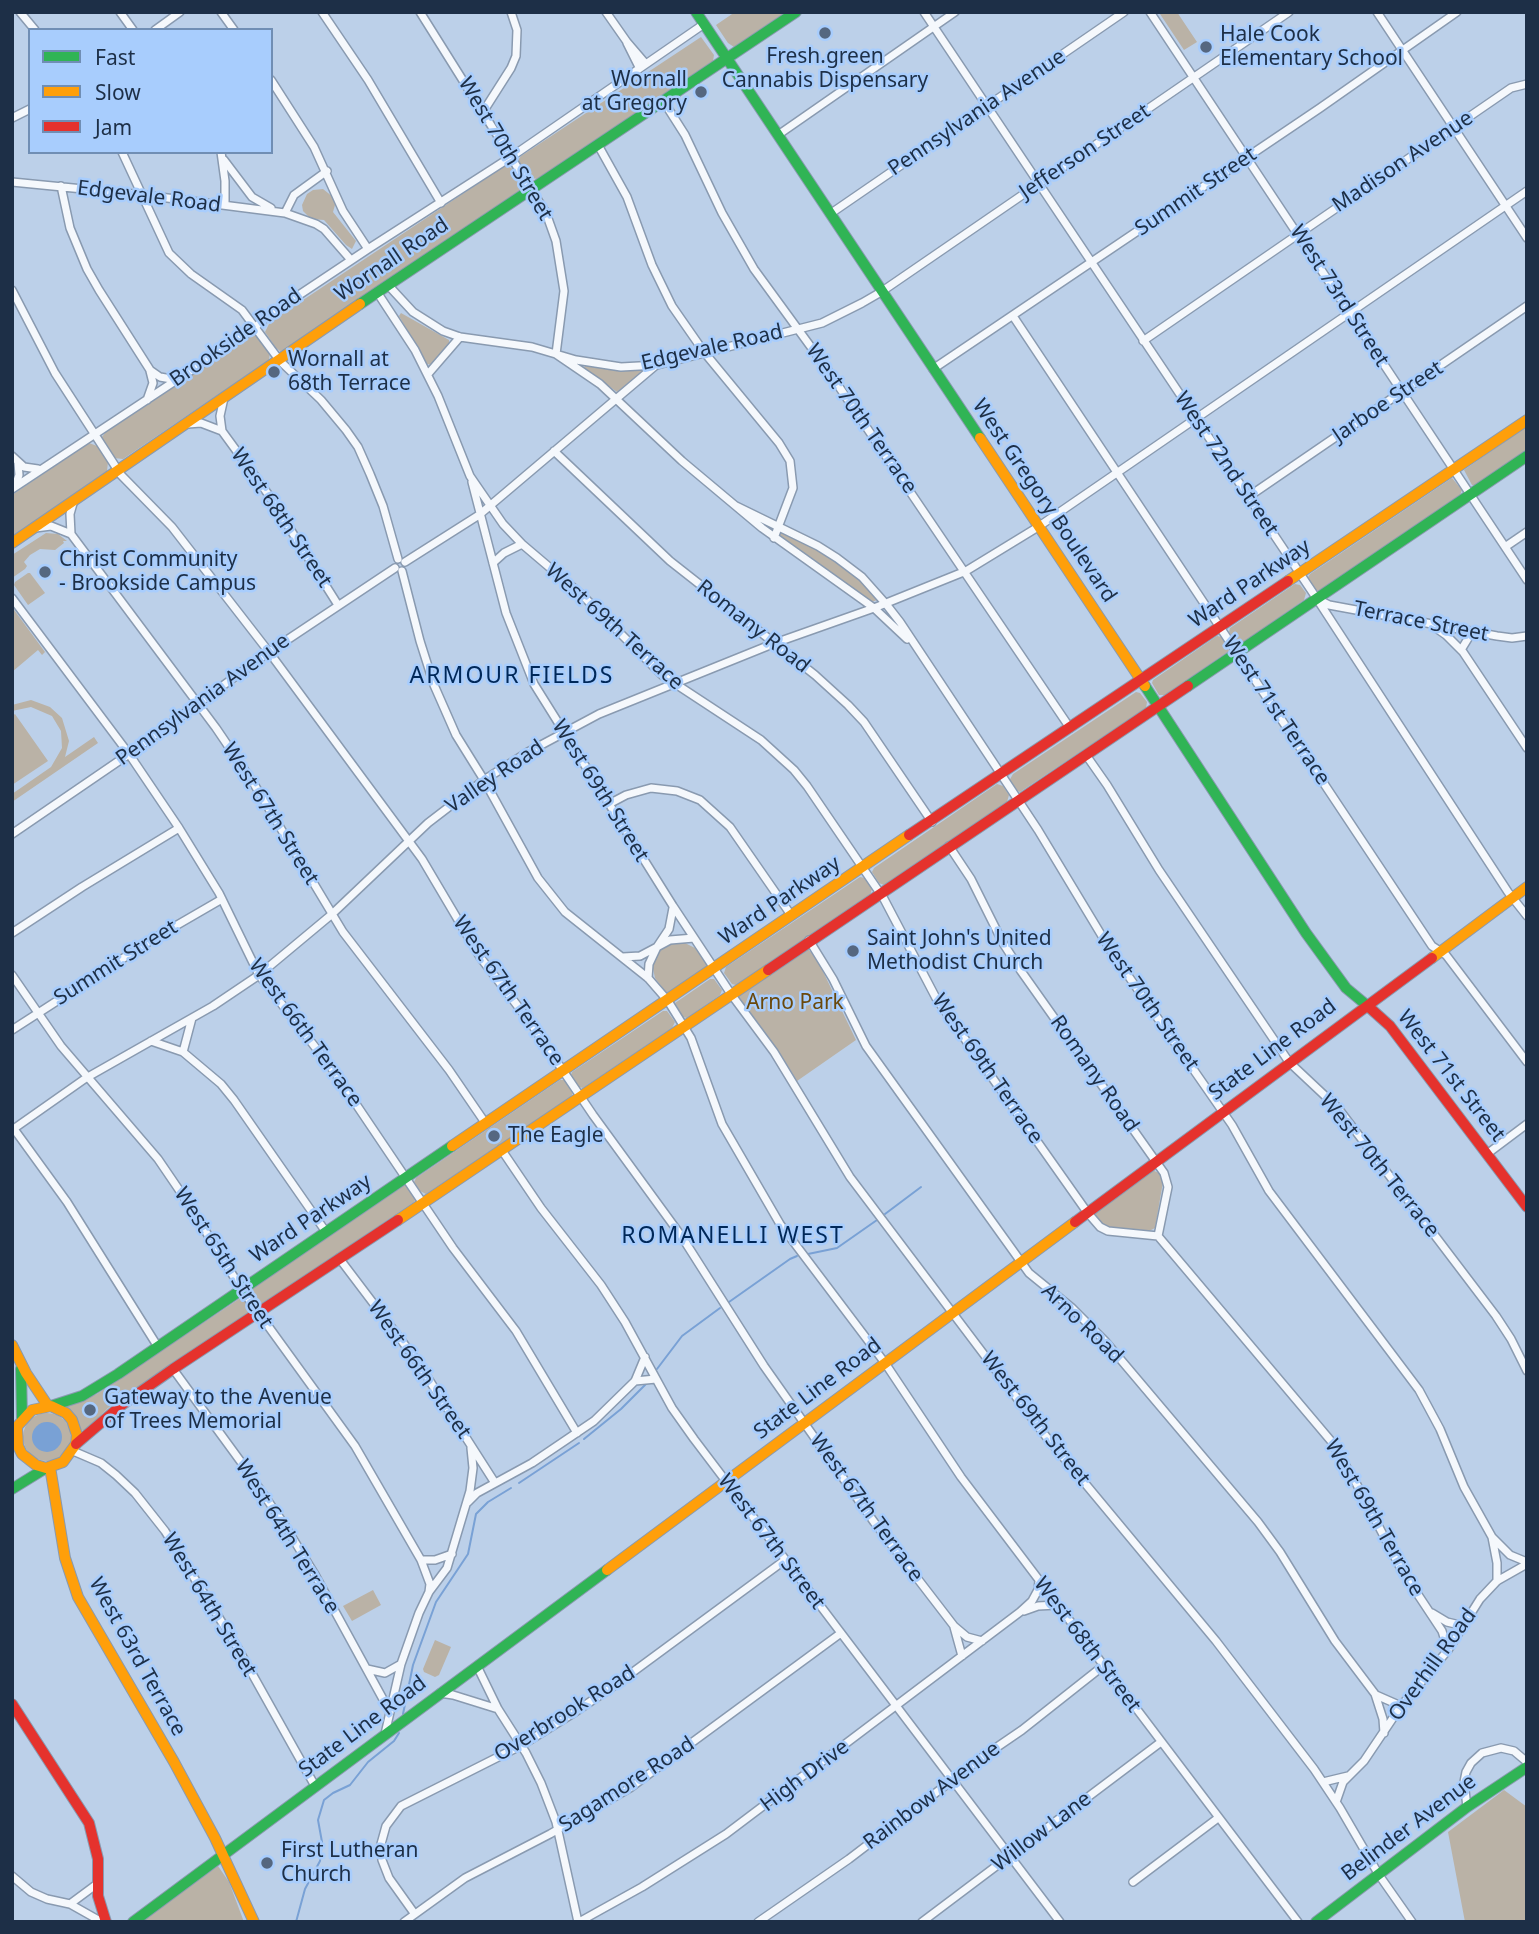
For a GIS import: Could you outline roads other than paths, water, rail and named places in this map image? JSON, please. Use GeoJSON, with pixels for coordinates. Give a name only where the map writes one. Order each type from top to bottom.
{"type":"FeatureCollection","features":[{"type":"Feature","properties":{"kind":"main road","name":"West Gregory Boulevard"},"geometry":{"type":"LineString","coordinates":[[696,12],[1213,787],[1306,933],[1346,988],[1366,1005]]}},
{"type":"Feature","properties":{"kind":"main road","name":"Wornall Road"},"geometry":{"type":"LineString","coordinates":[[12,542],[380,295],[388,285],[796,12]]}},
{"type":"Feature","properties":{"kind":"main road","name":"Ward Parkway"},"geometry":{"type":"LineString","coordinates":[[50,1406],[90,1391],[158,1347],[791,915],[1527,420]]}},
{"type":"Feature","properties":{"kind":"main road"},"geometry":{"type":"LineString","coordinates":[[12,1489],[48,1467],[63,1462],[123,1404],[173,1369],[423,1203],[1527,456]]}},
{"type":"Feature","properties":{"kind":"main road","name":"State Line Road"},"geometry":{"type":"LineString","coordinates":[[133,1922],[1527,887]]}},
{"type":"Feature","properties":{"kind":"main road","name":"West 71st Street"},"geometry":{"type":"LineString","coordinates":[[1366,1005],[1390,1026],[1527,1207]]}},
{"type":"Feature","properties":{"kind":"main road"},"geometry":{"type":"LineString","coordinates":[[14,1349],[50,1406],[66,1413],[72,1420],[77,1435],[75,1448]]}},
{"type":"Feature","properties":{"kind":"main road"},"geometry":{"type":"LineString","coordinates":[[14,1349],[21,1371],[23,1391],[17,1426],[18,1446],[22,1454],[36,1465],[48,1467]]}},
{"type":"Feature","properties":{"kind":"main road"},"geometry":{"type":"LineString","coordinates":[[17,1426],[32,1410],[50,1406]]}},
{"type":"Feature","properties":{"kind":"main road","name":"West 63rd Terrace"},"geometry":{"type":"LineString","coordinates":[[48,1467],[65,1558],[78,1597],[174,1762],[254,1922]]}},
{"type":"Feature","properties":{"kind":"main road"},"geometry":{"type":"LineString","coordinates":[[12,1704],[89,1823],[96,1849],[97,1884],[104,1922]]}},
{"type":"Feature","properties":{"kind":"main road","name":"Belinder Avenue"},"geometry":{"type":"LineString","coordinates":[[1316,1922],[1527,1764]]}},
{"type":"Feature","properties":{"kind":"street"},"geometry":{"type":"LineString","coordinates":[[20,12],[33,28]]}},
{"type":"Feature","properties":{"kind":"street"},"geometry":{"type":"LineString","coordinates":[[120,12],[132,28]]}},
{"type":"Feature","properties":{"kind":"street"},"geometry":{"type":"LineString","coordinates":[[158,28],[180,12]]}},
{"type":"Feature","properties":{"kind":"street"},"geometry":{"type":"LineString","coordinates":[[221,12],[233,28]]}},
{"type":"Feature","properties":{"kind":"street"},"geometry":{"type":"LineString","coordinates":[[322,12],[368,80],[441,202]]}},
{"type":"Feature","properties":{"kind":"street","name":"West 70th Street"},"geometry":{"type":"LineString","coordinates":[[419,12],[546,213],[562,267],[564,302],[556,354],[582,370],[617,398],[682,461],[774,538],[874,608],[912,644]]}},
{"type":"Feature","properties":{"kind":"street"},"geometry":{"type":"LineString","coordinates":[[484,112],[516,56],[517,30],[510,12]]}},
{"type":"Feature","properties":{"kind":"street"},"geometry":{"type":"LineString","coordinates":[[606,12],[642,65]]}},
{"type":"Feature","properties":{"kind":"street","name":"West 72nd Street"},"geometry":{"type":"LineString","coordinates":[[924,12],[1527,916]]}},
{"type":"Feature","properties":{"kind":"street"},"geometry":{"type":"LineString","coordinates":[[778,135],[955,12]]}},
{"type":"Feature","properties":{"kind":"street","name":"Pennsylvania Avenue"},"geometry":{"type":"LineString","coordinates":[[830,214],[1124,12]]}},
{"type":"Feature","properties":{"kind":"street","name":"West 73rd Street"},"geometry":{"type":"LineString","coordinates":[[1150,12],[1527,580]]}},
{"type":"Feature","properties":{"kind":"street","name":"Jefferson Street"},"geometry":{"type":"LineString","coordinates":[[881,292],[1289,12]]}},
{"type":"Feature","properties":{"kind":"street"},"geometry":{"type":"LineString","coordinates":[[1377,12],[1527,238]]}},
{"type":"Feature","properties":{"kind":"street","name":"Summit Street"},"geometry":{"type":"LineString","coordinates":[[933,369],[1457,12]]}},
{"type":"Feature","properties":{"kind":"street","name":"Brookside Road"},"geometry":{"type":"LineString","coordinates":[[14,488],[256,327],[269,315],[351,260],[510,157],[704,24]]}},
{"type":"Feature","properties":{"kind":"street"},"geometry":{"type":"LineString","coordinates":[[273,83],[327,172],[343,211],[368,249]]}},
{"type":"Feature","properties":{"kind":"street","name":"Madison Avenue"},"geometry":{"type":"LineString","coordinates":[[1143,341],[1511,88],[1527,84]]}},
{"type":"Feature","properties":{"kind":"street","name":"West 70th Terrace"},"geometry":{"type":"LineString","coordinates":[[664,102],[685,135],[739,244],[966,571],[1070,729]]}},
{"type":"Feature","properties":{"kind":"street"},"geometry":{"type":"LineString","coordinates":[[12,118],[28,110]]}},
{"type":"Feature","properties":{"kind":"street"},"geometry":{"type":"LineString","coordinates":[[598,145],[626,197],[663,289],[687,329],[779,443],[790,461],[793,488],[774,538]]}},
{"type":"Feature","properties":{"kind":"street"},"geometry":{"type":"LineString","coordinates":[[123,154],[169,253],[191,274],[235,304],[280,360],[321,400],[358,447],[405,568],[398,569]]}},
{"type":"Feature","properties":{"kind":"street"},"geometry":{"type":"LineString","coordinates":[[222,156],[252,197],[265,206],[285,213],[294,195],[327,172]]}},
{"type":"Feature","properties":{"kind":"street"},"geometry":{"type":"LineString","coordinates":[[222,156],[225,205]]}},
{"type":"Feature","properties":{"kind":"street","name":"Edgevale Road"},"geometry":{"type":"LineString","coordinates":[[12,182],[285,213],[316,223],[351,260]]}},
{"type":"Feature","properties":{"kind":"street"},"geometry":{"type":"LineString","coordinates":[[61,186],[71,228],[87,269],[150,370],[153,383],[147,400]]}},
{"type":"Feature","properties":{"kind":"street","name":"Valley Road"},"geometry":{"type":"LineString","coordinates":[[13,1129],[86,1078],[259,975],[331,915],[408,841],[484,780],[528,752],[599,713],[966,571],[1038,527],[1527,191]]}},
{"type":"Feature","properties":{"kind":"street","name":"Edgevale Road"},"geometry":{"type":"LineString","coordinates":[[388,285],[405,305],[428,323],[460,337],[532,347],[602,365],[657,365],[822,323],[881,292]]}},
{"type":"Feature","properties":{"kind":"street","name":"West 67th Terrace"},"geometry":{"type":"LineString","coordinates":[[12,290],[55,373],[117,470],[172,527],[269,652],[408,841],[432,875],[480,957],[530,1021],[580,1096],[688,1245],[764,1366],[874,1522],[954,1626],[967,1637],[982,1641]]}},
{"type":"Feature","properties":{"kind":"street"},"geometry":{"type":"LineString","coordinates":[[380,295],[428,374],[470,476],[489,506]]}},
{"type":"Feature","properties":{"kind":"street"},"geometry":{"type":"LineString","coordinates":[[393,314],[405,305]]}},
{"type":"Feature","properties":{"kind":"street","name":"Jarboe Street"},"geometry":{"type":"LineString","coordinates":[[1248,497],[1527,306]]}},
{"type":"Feature","properties":{"kind":"street","name":"West 71st Terrace"},"geometry":{"type":"LineString","coordinates":[[1013,316],[1432,946],[1446,955],[1527,1062]]}},
{"type":"Feature","properties":{"kind":"street"},"geometry":{"type":"LineString","coordinates":[[428,374],[460,337]]}},
{"type":"Feature","properties":{"kind":"street"},"geometry":{"type":"LineString","coordinates":[[402,560],[480,515],[657,365]]}},
{"type":"Feature","properties":{"kind":"street"},"geometry":{"type":"LineString","coordinates":[[150,370],[160,376],[177,380]]}},
{"type":"Feature","properties":{"kind":"street","name":"West 68th Street"},"geometry":{"type":"LineString","coordinates":[[224,398],[220,416],[222,431],[268,494],[338,605]]}},
{"type":"Feature","properties":{"kind":"street","name":"West 68th Street"},"geometry":{"type":"LineString","coordinates":[[187,424],[201,423],[222,431]]}},
{"type":"Feature","properties":{"kind":"street","name":"Romany Road"},"geometry":{"type":"LineString","coordinates":[[554,452],[670,561],[815,675],[864,722],[932,822]]}},
{"type":"Feature","properties":{"kind":"street"},"geometry":{"type":"LineString","coordinates":[[12,456],[27,469],[40,469]]}},
{"type":"Feature","properties":{"kind":"street"},"geometry":{"type":"LineString","coordinates":[[14,488],[19,475],[18,463]]}},
{"type":"Feature","properties":{"kind":"street","name":"West 69th Street"},"geometry":{"type":"LineString","coordinates":[[470,476],[506,613],[534,684],[714,969],[774,1052],[850,1177],[1044,1434],[1216,1641],[1323,1782],[1379,1875],[1412,1922]]}},
{"type":"Feature","properties":{"kind":"street"},"geometry":{"type":"LineString","coordinates":[[34,528],[51,526],[71,534],[70,514],[74,499]]}},
{"type":"Feature","properties":{"kind":"street","name":"West 69th Terrace"},"geometry":{"type":"LineString","coordinates":[[489,506],[522,544],[582,595],[642,656],[674,684],[742,727],[779,756],[807,786],[880,893],[936,998],[1087,1212],[1100,1227],[1108,1231],[1158,1236],[1325,1433],[1355,1481],[1401,1569],[1442,1632],[1448,1650]]}},
{"type":"Feature","properties":{"kind":"street","name":"West 70th Street"},"geometry":{"type":"LineString","coordinates":[[736,506],[778,525],[837,558],[862,577],[886,604],[1038,830],[1111,951],[1223,1111],[1269,1191],[1419,1391],[1436,1420],[1464,1487],[1492,1537],[1510,1555],[1527,1563]]}},
{"type":"Feature","properties":{"kind":"street"},"geometry":{"type":"LineString","coordinates":[[1505,547],[1527,532]]}},
{"type":"Feature","properties":{"kind":"street","name":"West 67th Street"},"geometry":{"type":"LineString","coordinates":[[71,534],[199,704],[254,784],[331,915],[449,1070],[486,1124]]}},
{"type":"Feature","properties":{"kind":"street"},"geometry":{"type":"LineString","coordinates":[[493,563],[504,553],[522,544]]}},
{"type":"Feature","properties":{"kind":"street","name":"Pennsylvania Avenue"},"geometry":{"type":"LineString","coordinates":[[12,834],[129,754],[269,652],[338,605],[398,569]]}},
{"type":"Feature","properties":{"kind":"street","name":"West 68th Street"},"geometry":{"type":"LineString","coordinates":[[398,569],[434,685],[457,735],[538,878],[553,899],[582,927],[648,978],[667,1001],[699,1055],[722,1124],[764,1199],[884,1363],[937,1444],[1297,1922]]}},
{"type":"Feature","properties":{"kind":"street","name":"West 66th Terrace"},"geometry":{"type":"LineString","coordinates":[[12,598],[129,754],[179,828],[222,899],[259,975],[333,1070],[453,1248],[516,1331],[576,1433]]}},
{"type":"Feature","properties":{"kind":"street","name":"Terrace Street"},"geometry":{"type":"LineString","coordinates":[[1317,599],[1329,605],[1472,632],[1512,638],[1527,636]]}},
{"type":"Feature","properties":{"kind":"street"},"geometry":{"type":"LineString","coordinates":[[1426,623],[1438,629],[1461,650],[1527,748]]}},
{"type":"Feature","properties":{"kind":"street"},"geometry":{"type":"LineString","coordinates":[[1461,650],[1472,632]]}},
{"type":"Feature","properties":{"kind":"street","name":"West 70th Terrace"},"geometry":{"type":"LineString","coordinates":[[1086,755],[1159,870],[1289,1062],[1338,1108],[1366,1144],[1496,1316],[1527,1371]]}},
{"type":"Feature","properties":{"kind":"street"},"geometry":{"type":"LineString","coordinates":[[609,804],[626,795],[651,788],[677,791],[700,800],[730,827],[791,915]]}},
{"type":"Feature","properties":{"kind":"street"},"geometry":{"type":"LineString","coordinates":[[12,933],[179,828]]}},
{"type":"Feature","properties":{"kind":"street","name":"Romany Road"},"geometry":{"type":"LineString","coordinates":[[949,846],[971,879],[1003,943],[1021,971],[1164,1173],[1168,1187],[1158,1236]]}},
{"type":"Feature","properties":{"kind":"street","name":"Summit Street"},"geometry":{"type":"LineString","coordinates":[[12,1030],[153,939],[222,899]]}},
{"type":"Feature","properties":{"kind":"street"},"geometry":{"type":"LineString","coordinates":[[648,978],[649,964],[669,929],[673,906]]}},
{"type":"Feature","properties":{"kind":"street"},"geometry":{"type":"LineString","coordinates":[[622,957],[640,956],[670,940],[694,938]]}},
{"type":"Feature","properties":{"kind":"street","name":"Arno Road"},"geometry":{"type":"LineString","coordinates":[[809,940],[833,979],[866,1046],[1021,1262],[1034,1278],[1072,1308],[1105,1341],[1247,1508],[1280,1552],[1335,1641],[1375,1694],[1383,1719],[1384,1733]]}},
{"type":"Feature","properties":{"kind":"street","name":"West 65th Street"},"geometry":{"type":"LineString","coordinates":[[12,975],[86,1078],[158,1159],[242,1290],[355,1446],[421,1560],[430,1584],[429,1592]]}},
{"type":"Feature","properties":{"kind":"street"},"geometry":{"type":"LineString","coordinates":[[183,1052],[192,1017]]}},
{"type":"Feature","properties":{"kind":"street"},"geometry":{"type":"LineString","coordinates":[[151,1041],[183,1052],[221,1084],[326,1232]]}},
{"type":"Feature","properties":{"kind":"street"},"geometry":{"type":"LineString","coordinates":[[1487,1154],[1527,1124]]}},
{"type":"Feature","properties":{"kind":"street"},"geometry":{"type":"LineString","coordinates":[[13,1129],[68,1203],[158,1347]]}},
{"type":"Feature","properties":{"kind":"street","name":"West 67th Street"},"geometry":{"type":"LineString","coordinates":[[501,1149],[541,1208],[601,1285],[645,1357],[672,1408],[725,1482],[1060,1922]]}},
{"type":"Feature","properties":{"kind":"street","name":"West 66th Street"},"geometry":{"type":"LineString","coordinates":[[340,1258],[416,1361],[495,1483]]}},
{"type":"Feature","properties":{"kind":"street"},"geometry":{"type":"LineString","coordinates":[[468,1502],[594,1421],[635,1381],[645,1357]]}},
{"type":"Feature","properties":{"kind":"street","name":"West 64th Terrace"},"geometry":{"type":"LineString","coordinates":[[173,1369],[284,1524],[390,1712]]}},
{"type":"Feature","properties":{"kind":"street"},"geometry":{"type":"LineString","coordinates":[[635,1381],[656,1379]]}},
{"type":"Feature","properties":{"kind":"street"},"geometry":{"type":"LineString","coordinates":[[384,1735],[411,1631],[429,1592],[447,1568],[468,1502],[473,1468],[470,1444]]}},
{"type":"Feature","properties":{"kind":"street","name":"West 64th Street"},"geometry":{"type":"LineString","coordinates":[[75,1448],[102,1463],[116,1475],[135,1493],[165,1531],[229,1635],[315,1786]]}},
{"type":"Feature","properties":{"kind":"street","name":"West 70th Street"},"geometry":{"type":"LineString","coordinates":[[1492,1537],[1497,1581]]}},
{"type":"Feature","properties":{"kind":"street"},"geometry":{"type":"LineString","coordinates":[[421,1560],[435,1560],[452,1554]]}},
{"type":"Feature","properties":{"kind":"street","name":"Overbrook Road"},"geometry":{"type":"LineString","coordinates":[[414,1913],[384,1867],[382,1843],[389,1821],[401,1807],[522,1745],[618,1683],[785,1560]]}},
{"type":"Feature","properties":{"kind":"street","name":"Overhill Road"},"geometry":{"type":"LineString","coordinates":[[1336,1802],[1340,1787],[1364,1761],[1401,1706],[1448,1650],[1480,1599],[1497,1581],[1527,1563]]}},
{"type":"Feature","properties":{"kind":"street","name":"High Drive"},"geometry":{"type":"LineString","coordinates":[[578,1922],[692,1857],[897,1707],[1020,1612],[1032,1601],[1039,1581]]}},
{"type":"Feature","properties":{"kind":"street","name":"High Drive"},"geometry":{"type":"LineString","coordinates":[[1020,1612],[1038,1606],[1058,1605]]}},
{"type":"Feature","properties":{"kind":"street","name":"West 69th Terrace"},"geometry":{"type":"LineString","coordinates":[[1431,1613],[1447,1622],[1464,1626]]}},
{"type":"Feature","properties":{"kind":"street","name":"West 67th Terrace"},"geometry":{"type":"LineString","coordinates":[[954,1626],[962,1656]]}},
{"type":"Feature","properties":{"kind":"street","name":"Sagamore Road"},"geometry":{"type":"LineString","coordinates":[[404,1922],[465,1878],[604,1804],[665,1764],[841,1633]]}},
{"type":"Feature","properties":{"kind":"street"},"geometry":{"type":"LineString","coordinates":[[367,1669],[385,1673],[401,1664]]}},
{"type":"Feature","properties":{"kind":"street"},"geometry":{"type":"LineString","coordinates":[[477,1666],[498,1709],[522,1745],[541,1783],[558,1830],[578,1922]]}},
{"type":"Feature","properties":{"kind":"street","name":"Rainbow Avenue"},"geometry":{"type":"LineString","coordinates":[[758,1922],[849,1859],[1103,1666]]}},
{"type":"Feature","properties":{"kind":"street"},"geometry":{"type":"LineString","coordinates":[[440,1693],[498,1709]]}},
{"type":"Feature","properties":{"kind":"street","name":"Arno Road"},"geometry":{"type":"LineString","coordinates":[[1375,1694],[1401,1706]]}},
{"type":"Feature","properties":{"kind":"street","name":"Willow Lane"},"geometry":{"type":"LineString","coordinates":[[922,1922],[1161,1742]]}},
{"type":"Feature","properties":{"kind":"street"},"geometry":{"type":"LineString","coordinates":[[1467,1807],[1464,1782],[1466,1772],[1482,1753],[1501,1748],[1514,1751],[1527,1764]]}},
{"type":"Feature","properties":{"kind":"street"},"geometry":{"type":"LineString","coordinates":[[1323,1782],[1349,1776]]}},
{"type":"Feature","properties":{"kind":"street"},"geometry":{"type":"LineString","coordinates":[[1133,1882],[1218,1818]]}},
{"type":"Feature","properties":{"kind":"street"},"geometry":{"type":"LineString","coordinates":[[12,1876],[31,1892],[47,1899],[70,1903],[104,1922]]}},
{"type":"Feature","properties":{"kind":"street"},"geometry":{"type":"LineString","coordinates":[[70,1903],[97,1884]]}},
{"type":"Feature","properties":{"kind":"water"},"geometry":{"type":"Polygon","coordinates":[[[47,1422],[57,1427],[62,1437],[57,1447],[47,1452],[37,1447],[32,1437],[37,1427],[47,1422]]]}},
{"type":"Feature","properties":{"kind":"waterway"},"geometry":{"type":"LineString","coordinates":[[885,1214],[921,1187]]}},
{"type":"Feature","properties":{"kind":"waterway"},"geometry":{"type":"LineString","coordinates":[[808,1254],[837,1248],[877,1220]]}},
{"type":"Feature","properties":{"kind":"waterway"},"geometry":{"type":"LineString","coordinates":[[729,1302],[797,1256]]}},
{"type":"Feature","properties":{"kind":"waterway"},"geometry":{"type":"LineString","coordinates":[[657,1369],[682,1336],[720,1308]]}},
{"type":"Feature","properties":{"kind":"waterway"},"geometry":{"type":"LineString","coordinates":[[584,1439],[621,1409],[647,1383]]}},
{"type":"Feature","properties":{"kind":"waterway"},"geometry":{"type":"LineString","coordinates":[[519,1483],[579,1443]]}},
{"type":"Feature","properties":{"kind":"waterway"},"geometry":{"type":"LineString","coordinates":[[403,1714],[413,1665],[436,1602],[468,1554],[476,1514],[488,1502],[511,1488]]}},
{"type":"Feature","properties":{"kind":"waterway"},"geometry":{"type":"LineString","coordinates":[[296,1922],[305,1889],[320,1861],[322,1842],[318,1820],[324,1800],[350,1785],[368,1762],[394,1741],[399,1733]]}},
{"type":"Feature","properties":{"kind":"place","name":"Fresh.green Cannabis Dispensary"},"geometry":{"type":"Point","coordinates":[825,33]}},
{"type":"Feature","properties":{"kind":"place","name":"Hale Cook Elementary School"},"geometry":{"type":"Point","coordinates":[1206,47]}},
{"type":"Feature","properties":{"kind":"place","name":"Wornall at Gregory"},"geometry":{"type":"Point","coordinates":[701,92]}},
{"type":"Feature","properties":{"kind":"place","name":"Wornall at 68th Terrace"},"geometry":{"type":"Point","coordinates":[274,372]}},
{"type":"Feature","properties":{"kind":"place","name":"Christ Community - Brookside Campus"},"geometry":{"type":"Point","coordinates":[45,572]}},
{"type":"Feature","properties":{"kind":"place","name":"Saint John's United Methodist Church"},"geometry":{"type":"Point","coordinates":[853,951]}},
{"type":"Feature","properties":{"kind":"place","name":"The Eagle"},"geometry":{"type":"Point","coordinates":[494,1136]}},
{"type":"Feature","properties":{"kind":"place","name":"Gateway to the Avenue of Trees Memorial"},"geometry":{"type":"Point","coordinates":[90,1410]}},
{"type":"Feature","properties":{"kind":"place","name":"First Lutheran Church"},"geometry":{"type":"Point","coordinates":[267,1863]}},
{"type":"Feature","properties":{"kind":"district","name":"ARMOUR FIELDS"},"geometry":{"type":"Point","coordinates":[512,676]}},
{"type":"Feature","properties":{"kind":"district","name":"ROMANELLI WEST"},"geometry":{"type":"Point","coordinates":[733,1236]}},
{"type":"Feature","properties":{"kind":"park label","name":"Arno Park"},"geometry":{"type":"Point","coordinates":[795,1003]}}]}
